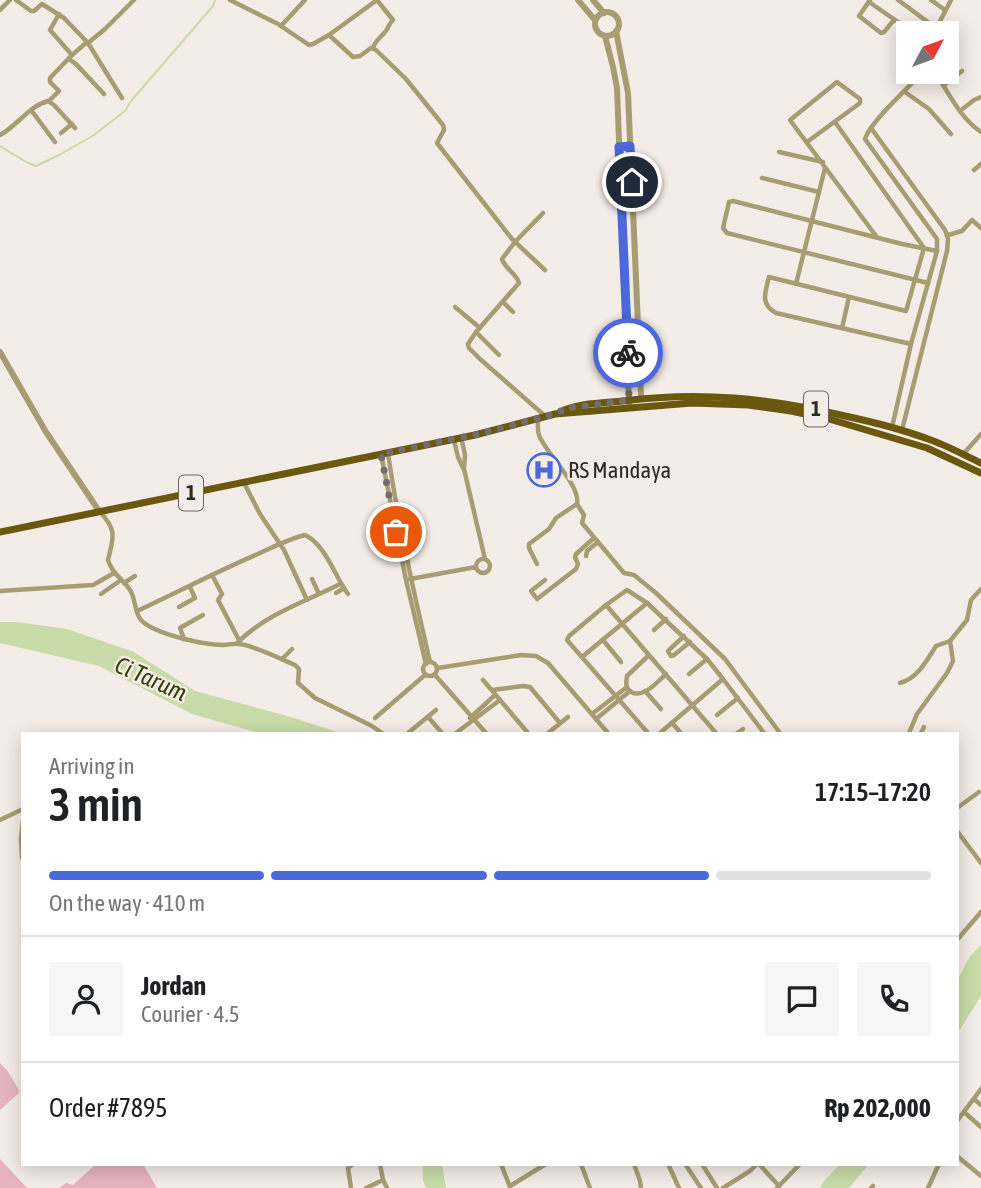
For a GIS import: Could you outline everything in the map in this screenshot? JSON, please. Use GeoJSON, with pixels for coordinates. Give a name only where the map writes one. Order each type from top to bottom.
{"type":"FeatureCollection","features":[{"type":"Feature","properties":{"kind":"main road","name":"1"},"geometry":{"type":"LineString","coordinates":[[630,404],[702,396],[755,399],[813,408],[862,419],[928,439],[981,464]]}},
{"type":"Feature","properties":{"kind":"main road","name":"1"},"geometry":{"type":"LineString","coordinates":[[0,532],[458,438],[578,406],[709,403],[791,411],[911,442],[981,473]]}},
{"type":"Feature","properties":{"kind":"street"},"geometry":{"type":"LineString","coordinates":[[0,10],[10,0]]}},
{"type":"Feature","properties":{"kind":"street"},"geometry":{"type":"LineString","coordinates":[[16,0],[31,11],[42,4],[59,14],[87,42],[122,98]]}},
{"type":"Feature","properties":{"kind":"street"},"geometry":{"type":"LineString","coordinates":[[230,0],[282,26],[309,45],[329,35],[377,0],[393,20],[375,41],[373,48],[360,57],[353,57],[329,35]]}},
{"type":"Feature","properties":{"kind":"street"},"geometry":{"type":"LineString","coordinates":[[282,26],[304,0]]}},
{"type":"Feature","properties":{"kind":"street"},"geometry":{"type":"LineString","coordinates":[[578,0],[595,20],[596,30],[604,36],[615,78],[630,404]]}},
{"type":"Feature","properties":{"kind":"street"},"geometry":{"type":"LineString","coordinates":[[593,0],[604,13]]}},
{"type":"Feature","properties":{"kind":"street"},"geometry":{"type":"LineString","coordinates":[[898,0],[924,21]]}},
{"type":"Feature","properties":{"kind":"street"},"geometry":{"type":"LineString","coordinates":[[931,0],[945,10]]}},
{"type":"Feature","properties":{"kind":"street"},"geometry":{"type":"LineString","coordinates":[[940,21],[951,0]]}},
{"type":"Feature","properties":{"kind":"street"},"geometry":{"type":"LineString","coordinates":[[870,1],[894,20],[884,32],[878,33],[859,16],[870,1]]}},
{"type":"Feature","properties":{"kind":"street"},"geometry":{"type":"LineString","coordinates":[[0,135],[59,91],[50,82],[50,78],[87,42],[105,29],[130,2]]}},
{"type":"Feature","properties":{"kind":"street"},"geometry":{"type":"LineString","coordinates":[[595,20],[598,15],[604,13],[615,15],[619,23],[616,31],[604,36]]}},
{"type":"Feature","properties":{"kind":"street"},"geometry":{"type":"LineString","coordinates":[[59,14],[50,30],[75,63],[104,93]]}},
{"type":"Feature","properties":{"kind":"street"},"geometry":{"type":"LineString","coordinates":[[616,31],[628,93],[641,395]]}},
{"type":"Feature","properties":{"kind":"street"},"geometry":{"type":"LineString","coordinates":[[373,48],[406,79],[443,125],[444,130],[438,145],[515,242],[545,270]]}},
{"type":"Feature","properties":{"kind":"street"},"geometry":{"type":"LineString","coordinates":[[962,71],[944,85],[960,111],[981,132]]}},
{"type":"Feature","properties":{"kind":"street"},"geometry":{"type":"LineString","coordinates":[[807,142],[856,106],[860,100],[838,82],[790,120],[876,236]]}},
{"type":"Feature","properties":{"kind":"street"},"geometry":{"type":"LineString","coordinates":[[893,423],[938,244],[935,235],[865,139],[871,128],[912,84]]}},
{"type":"Feature","properties":{"kind":"street"},"geometry":{"type":"LineString","coordinates":[[905,92],[929,109],[951,134]]}},
{"type":"Feature","properties":{"kind":"street"},"geometry":{"type":"LineString","coordinates":[[960,111],[981,97]]}},
{"type":"Feature","properties":{"kind":"street"},"geometry":{"type":"LineString","coordinates":[[49,101],[74,126],[61,133]]}},
{"type":"Feature","properties":{"kind":"street"},"geometry":{"type":"LineString","coordinates":[[31,110],[55,142]]}},
{"type":"Feature","properties":{"kind":"street"},"geometry":{"type":"LineString","coordinates":[[835,122],[924,248]]}},
{"type":"Feature","properties":{"kind":"street"},"geometry":{"type":"LineString","coordinates":[[871,128],[948,235],[947,251],[903,426]]}},
{"type":"Feature","properties":{"kind":"street"},"geometry":{"type":"LineString","coordinates":[[619,147],[630,146]]}},
{"type":"Feature","properties":{"kind":"street"},"geometry":{"type":"LineString","coordinates":[[779,152],[824,165]]}},
{"type":"Feature","properties":{"kind":"street"},"geometry":{"type":"LineString","coordinates":[[974,170],[981,164]]}},
{"type":"Feature","properties":{"kind":"street"},"geometry":{"type":"LineString","coordinates":[[796,284],[824,165]]}},
{"type":"Feature","properties":{"kind":"street"},"geometry":{"type":"LineString","coordinates":[[762,178],[819,192]]}},
{"type":"Feature","properties":{"kind":"street"},"geometry":{"type":"LineString","coordinates":[[928,283],[727,233],[723,228],[725,215],[729,202],[733,201],[937,251]]}},
{"type":"Feature","properties":{"kind":"street"},"geometry":{"type":"LineString","coordinates":[[544,214],[502,259],[519,283],[468,344],[541,418],[539,436],[578,498],[577,504],[584,514],[582,523],[624,573],[634,575],[650,588],[719,652],[778,732]]}},
{"type":"Feature","properties":{"kind":"street"},"geometry":{"type":"LineString","coordinates":[[948,235],[962,231],[972,220],[981,228]]}},
{"type":"Feature","properties":{"kind":"street"},"geometry":{"type":"LineString","coordinates":[[911,344],[776,313],[767,306],[764,299],[769,277],[906,311],[924,248]]}},
{"type":"Feature","properties":{"kind":"street"},"geometry":{"type":"LineString","coordinates":[[624,289],[636,289]]}},
{"type":"Feature","properties":{"kind":"street"},"geometry":{"type":"LineString","coordinates":[[842,328],[849,297]]}},
{"type":"Feature","properties":{"kind":"street"},"geometry":{"type":"LineString","coordinates":[[503,302],[513,312]]}},
{"type":"Feature","properties":{"kind":"street"},"geometry":{"type":"LineString","coordinates":[[455,307],[499,355]]}},
{"type":"Feature","properties":{"kind":"street"},"geometry":{"type":"LineString","coordinates":[[919,314],[930,317]]}},
{"type":"Feature","properties":{"kind":"street"},"geometry":{"type":"LineString","coordinates":[[0,352],[46,432],[106,518],[114,539],[108,560],[114,573],[131,591],[136,611],[147,625],[184,639],[219,645],[238,642],[271,617],[342,586]]}},
{"type":"Feature","properties":{"kind":"street"},"geometry":{"type":"LineString","coordinates":[[965,452],[981,434]]}},
{"type":"Feature","properties":{"kind":"street"},"geometry":{"type":"LineString","coordinates":[[458,438],[458,457],[464,469],[485,559],[491,567],[488,572],[479,573],[476,567],[478,561],[485,559]]}},
{"type":"Feature","properties":{"kind":"street"},"geometry":{"type":"LineString","coordinates":[[458,438],[465,455],[464,469]]}},
{"type":"Feature","properties":{"kind":"street"},"geometry":{"type":"LineString","coordinates":[[385,453],[428,663]]}},
{"type":"Feature","properties":{"kind":"street"},"geometry":{"type":"LineString","coordinates":[[248,492],[248,487],[260,479]]}},
{"type":"Feature","properties":{"kind":"street"},"geometry":{"type":"LineString","coordinates":[[244,482],[284,550],[307,600]]}},
{"type":"Feature","properties":{"kind":"street"},"geometry":{"type":"LineString","coordinates":[[537,564],[529,544],[550,529],[556,518],[577,504]]}},
{"type":"Feature","properties":{"kind":"street"},"geometry":{"type":"LineString","coordinates":[[136,611],[280,543],[305,534],[325,555],[348,594]]}},
{"type":"Feature","properties":{"kind":"street"},"geometry":{"type":"LineString","coordinates":[[586,556],[596,540]]}},
{"type":"Feature","properties":{"kind":"street"},"geometry":{"type":"LineString","coordinates":[[545,580],[531,591],[537,599],[576,569],[576,554],[596,540]]}},
{"type":"Feature","properties":{"kind":"street"},"geometry":{"type":"LineString","coordinates":[[409,580],[476,567]]}},
{"type":"Feature","properties":{"kind":"street"},"geometry":{"type":"LineString","coordinates":[[0,591],[93,585],[114,573]]}},
{"type":"Feature","properties":{"kind":"street"},"geometry":{"type":"LineString","coordinates":[[212,575],[222,594],[218,600],[238,642],[298,667],[298,684],[307,692],[381,732]]}},
{"type":"Feature","properties":{"kind":"street"},"geometry":{"type":"LineString","coordinates":[[101,594],[135,576]]}},
{"type":"Feature","properties":{"kind":"street"},"geometry":{"type":"LineString","coordinates":[[312,579],[319,594]]}},
{"type":"Feature","properties":{"kind":"street"},"geometry":{"type":"LineString","coordinates":[[336,593],[342,586]]}},
{"type":"Feature","properties":{"kind":"street"},"geometry":{"type":"LineString","coordinates":[[179,607],[194,599],[190,587]]}},
{"type":"Feature","properties":{"kind":"street"},"geometry":{"type":"LineString","coordinates":[[900,683],[915,675],[936,646],[950,641],[967,620],[971,600],[981,589]]}},
{"type":"Feature","properties":{"kind":"street"},"geometry":{"type":"LineString","coordinates":[[647,732],[567,639],[627,590],[647,603],[690,642],[723,678],[763,732]]}},
{"type":"Feature","properties":{"kind":"street"},"geometry":{"type":"LineString","coordinates":[[582,657],[647,603]]}},
{"type":"Feature","properties":{"kind":"street"},"geometry":{"type":"LineString","coordinates":[[606,605],[715,732]]}},
{"type":"Feature","properties":{"kind":"street"},"geometry":{"type":"LineString","coordinates":[[184,639],[180,628],[203,615]]}},
{"type":"Feature","properties":{"kind":"street"},"geometry":{"type":"LineString","coordinates":[[654,630],[666,620]]}},
{"type":"Feature","properties":{"kind":"street"},"geometry":{"type":"LineString","coordinates":[[684,636],[668,651],[671,656],[690,642]]}},
{"type":"Feature","properties":{"kind":"street"},"geometry":{"type":"LineString","coordinates":[[603,640],[621,662]]}},
{"type":"Feature","properties":{"kind":"street"},"geometry":{"type":"LineString","coordinates":[[909,732],[917,714],[953,661],[950,641]]}},
{"type":"Feature","properties":{"kind":"street"},"geometry":{"type":"LineString","coordinates":[[282,659],[292,649]]}},
{"type":"Feature","properties":{"kind":"street"},"geometry":{"type":"LineString","coordinates":[[438,668],[521,655],[536,656],[548,663],[607,732]]}},
{"type":"Feature","properties":{"kind":"street"},"geometry":{"type":"LineString","coordinates":[[628,689],[626,676],[649,655]]}},
{"type":"Feature","properties":{"kind":"street"},"geometry":{"type":"LineString","coordinates":[[689,674],[706,659]]}},
{"type":"Feature","properties":{"kind":"street"},"geometry":{"type":"LineString","coordinates":[[425,675],[423,667],[428,663],[433,663],[438,668]]}},
{"type":"Feature","properties":{"kind":"street"},"geometry":{"type":"LineString","coordinates":[[435,675],[438,668]]}},
{"type":"Feature","properties":{"kind":"street"},"geometry":{"type":"LineString","coordinates":[[628,689],[638,693],[645,691],[666,674]]}},
{"type":"Feature","properties":{"kind":"street"},"geometry":{"type":"LineString","coordinates":[[375,719],[425,675],[435,675]]}},
{"type":"Feature","properties":{"kind":"street"},"geometry":{"type":"LineString","coordinates":[[435,675],[485,732]]}},
{"type":"Feature","properties":{"kind":"street"},"geometry":{"type":"LineString","coordinates":[[661,732],[723,678]]}},
{"type":"Feature","properties":{"kind":"street"},"geometry":{"type":"LineString","coordinates":[[483,680],[527,732]]}},
{"type":"Feature","properties":{"kind":"street"},"geometry":{"type":"LineString","coordinates":[[457,732],[496,695],[523,686],[530,687],[560,723]]}},
{"type":"Feature","properties":{"kind":"street"},"geometry":{"type":"LineString","coordinates":[[596,719],[628,689]]}},
{"type":"Feature","properties":{"kind":"street"},"geometry":{"type":"LineString","coordinates":[[645,691],[661,709]]}},
{"type":"Feature","properties":{"kind":"street"},"geometry":{"type":"LineString","coordinates":[[592,714],[617,698]]}},
{"type":"Feature","properties":{"kind":"street"},"geometry":{"type":"LineString","coordinates":[[717,715],[738,698]]}},
{"type":"Feature","properties":{"kind":"street"},"geometry":{"type":"LineString","coordinates":[[409,732],[436,710]]}},
{"type":"Feature","properties":{"kind":"street"},"geometry":{"type":"LineString","coordinates":[[549,732],[568,716]]}},
{"type":"Feature","properties":{"kind":"street"},"geometry":{"type":"LineString","coordinates":[[428,717],[441,732]]}},
{"type":"Feature","properties":{"kind":"street"},"geometry":{"type":"LineString","coordinates":[[672,723],[680,732]]}},
{"type":"Feature","properties":{"kind":"street"},"geometry":{"type":"LineString","coordinates":[[922,732],[924,727]]}},
{"type":"Feature","properties":{"kind":"street"},"geometry":{"type":"LineString","coordinates":[[738,732],[743,729]]}},
{"type":"Feature","properties":{"kind":"street"},"geometry":{"type":"LineString","coordinates":[[959,807],[979,792]]}},
{"type":"Feature","properties":{"kind":"street"},"geometry":{"type":"LineString","coordinates":[[0,820],[21,810]]}},
{"type":"Feature","properties":{"kind":"street"},"geometry":{"type":"LineString","coordinates":[[959,834],[981,863]]}},
{"type":"Feature","properties":{"kind":"street"},"geometry":{"type":"LineString","coordinates":[[959,938],[981,912]]}},
{"type":"Feature","properties":{"kind":"street"},"geometry":{"type":"LineString","coordinates":[[959,1118],[981,1089]]}},
{"type":"Feature","properties":{"kind":"street"},"geometry":{"type":"LineString","coordinates":[[974,1099],[981,1105]]}},
{"type":"Feature","properties":{"kind":"street"},"geometry":{"type":"LineString","coordinates":[[964,1112],[981,1127]]}},
{"type":"Feature","properties":{"kind":"street"},"geometry":{"type":"LineString","coordinates":[[959,1158],[981,1176]]}},
{"type":"Feature","properties":{"kind":"street"},"geometry":{"type":"LineString","coordinates":[[350,1166],[348,1168],[351,1188]]}},
{"type":"Feature","properties":{"kind":"street"},"geometry":{"type":"LineString","coordinates":[[380,1166],[387,1188]]}},
{"type":"Feature","properties":{"kind":"street"},"geometry":{"type":"LineString","coordinates":[[504,1166],[510,1187],[543,1166]]}},
{"type":"Feature","properties":{"kind":"street"},"geometry":{"type":"LineString","coordinates":[[582,1166],[590,1188]]}},
{"type":"Feature","properties":{"kind":"street"},"geometry":{"type":"LineString","coordinates":[[636,1166],[640,1188]]}},
{"type":"Feature","properties":{"kind":"street"},"geometry":{"type":"LineString","coordinates":[[669,1166],[679,1188]]}},
{"type":"Feature","properties":{"kind":"street"},"geometry":{"type":"LineString","coordinates":[[686,1166],[701,1188]]}},
{"type":"Feature","properties":{"kind":"street"},"geometry":{"type":"LineString","coordinates":[[703,1166],[717,1188]]}},
{"type":"Feature","properties":{"kind":"street"},"geometry":{"type":"LineString","coordinates":[[723,1188],[756,1166]]}},
{"type":"Feature","properties":{"kind":"street"},"geometry":{"type":"LineString","coordinates":[[760,1166],[778,1187],[798,1166]]}},
{"type":"Feature","properties":{"kind":"street"},"geometry":{"type":"LineString","coordinates":[[928,1188],[938,1166]]}},
{"type":"Feature","properties":{"kind":"street"},"geometry":{"type":"LineString","coordinates":[[366,1188],[383,1180]]}},
{"type":"Feature","properties":{"kind":"shaded area"},"geometry":{"type":"Polygon","coordinates":[[[0,1063],[20,1092],[0,1110],[0,1063]]]}},
{"type":"Feature","properties":{"kind":"shaded area"},"geometry":{"type":"Polygon","coordinates":[[[0,1159],[27,1188],[0,1188],[0,1159]]]}},
{"type":"Feature","properties":{"kind":"shaded area"},"geometry":{"type":"Polygon","coordinates":[[[94,1166],[144,1166],[157,1188],[59,1188],[66,1183],[73,1185],[94,1166]]]}},
{"type":"Feature","properties":{"kind":"water","name":"Ci Tarum"},"geometry":{"type":"Polygon","coordinates":[[[0,622],[67,629],[134,652],[195,691],[338,732],[255,732],[192,714],[99,666],[0,643],[0,622]]]}},
{"type":"Feature","properties":{"kind":"water"},"geometry":{"type":"Polygon","coordinates":[[[981,945],[981,996],[959,1031],[959,977],[970,956],[981,945]]]}},
{"type":"Feature","properties":{"kind":"water"},"geometry":{"type":"Polygon","coordinates":[[[423,1166],[442,1166],[446,1188],[426,1188],[423,1166]]]}},
{"type":"Feature","properties":{"kind":"water"},"geometry":{"type":"Polygon","coordinates":[[[838,1166],[867,1166],[849,1188],[820,1188],[838,1166]]]}},
{"type":"Feature","properties":{"kind":"waterway"},"geometry":{"type":"LineString","coordinates":[[0,146],[36,166],[94,135],[125,111],[213,6],[215,0]]}},
{"type":"Feature","properties":{"kind":"way so far"},"geometry":{"type":"LineString","coordinates":[[396,532],[381,454],[483,433],[555,414],[567,408],[629,400],[628,353]]}},
{"type":"Feature","properties":{"kind":"place","name":"RS Mandaya"},"geometry":{"type":"Point","coordinates":[544,470]}},
{"type":"Feature","properties":{"kind":"route"},"geometry":{"type":"LineString","coordinates":[[628,353],[619,147],[630,146],[632,182]]}}]}
